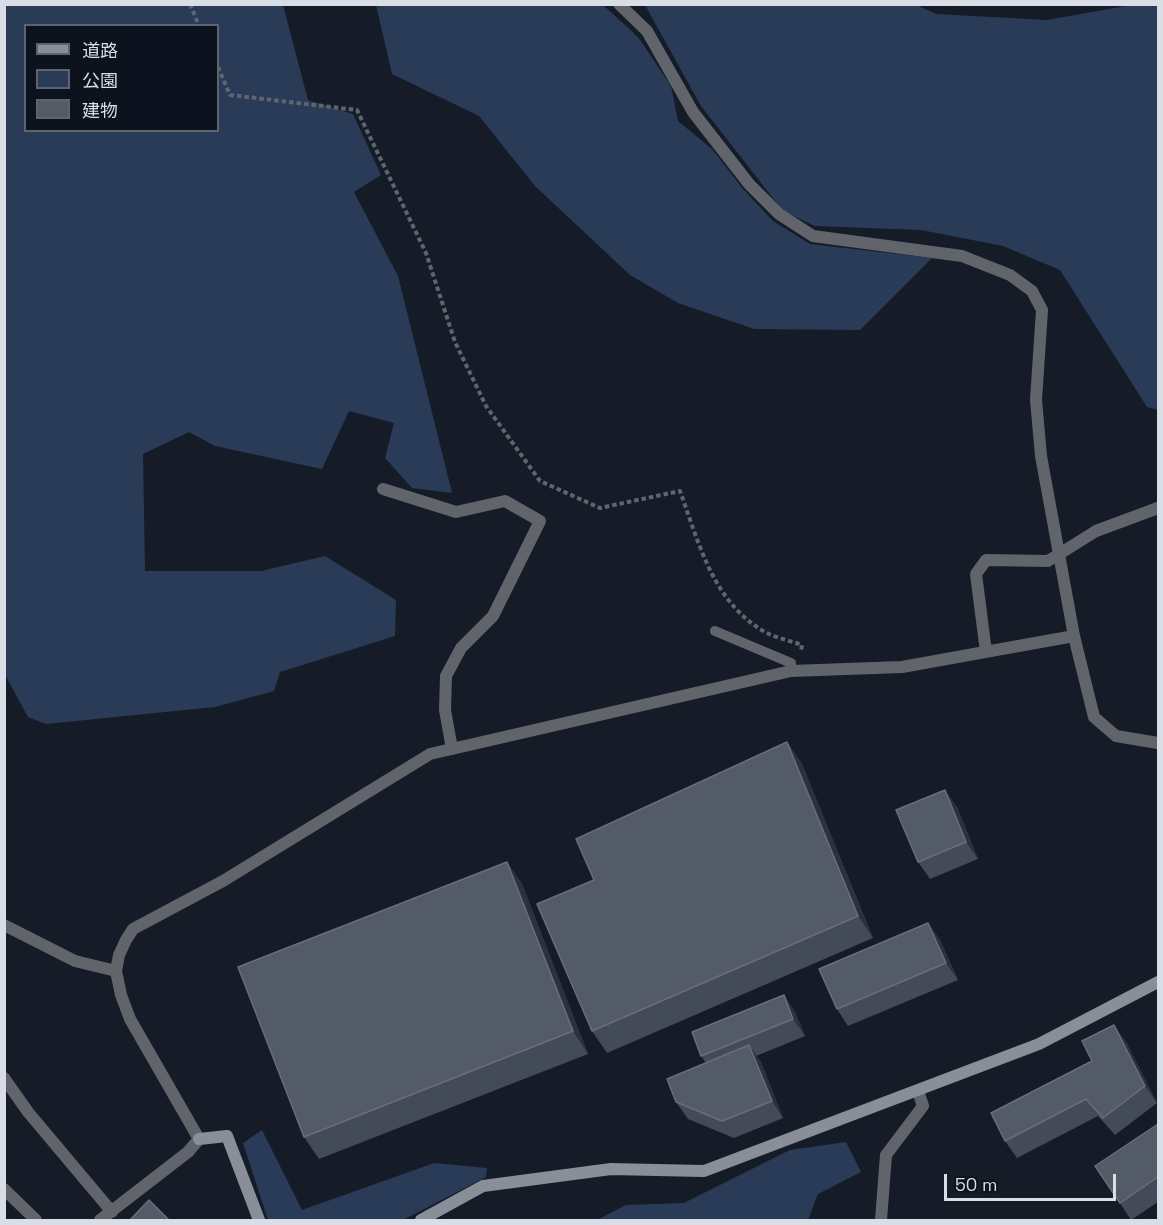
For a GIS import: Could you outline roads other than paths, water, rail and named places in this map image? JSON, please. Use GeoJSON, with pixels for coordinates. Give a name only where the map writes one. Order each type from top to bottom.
{"type":"FeatureCollection","features":[{"type":"Feature","properties":{"kind":"street"},"geometry":{"type":"LineString","coordinates":[[619,4],[647,31],[693,112],[749,184],[778,214],[813,236],[962,256],[1010,275],[1032,291],[1042,310],[1036,400],[1041,456],[1074,636],[1094,717],[1116,736],[1158,743]]}},
{"type":"Feature","properties":{"kind":"street"},"geometry":{"type":"LineString","coordinates":[[383,489],[456,512],[505,501],[540,521],[493,616],[461,648],[446,676],[445,710],[452,749]]}},
{"type":"Feature","properties":{"kind":"street"},"geometry":{"type":"LineString","coordinates":[[986,652],[976,574],[986,560],[1048,561],[1096,531],[1158,508]]}},
{"type":"Feature","properties":{"kind":"street"},"geometry":{"type":"LineString","coordinates":[[199,1139],[130,1019],[121,995],[116,971],[119,955],[133,929],[223,881],[430,754],[791,667],[902,668],[1074,636]]}},
{"type":"Feature","properties":{"kind":"street"},"geometry":{"type":"LineString","coordinates":[[4,925],[75,961],[116,971]]}},
{"type":"Feature","properties":{"kind":"street"},"geometry":{"type":"LineString","coordinates":[[421,1221],[483,1186],[611,1168],[704,1171],[1039,1044],[1158,982]]}},
{"type":"Feature","properties":{"kind":"street"},"geometry":{"type":"LineString","coordinates":[[4,1078],[28,1112],[112,1212]]}},
{"type":"Feature","properties":{"kind":"street"},"geometry":{"type":"LineString","coordinates":[[881,1221],[886,1155],[922,1106],[918,1090]]}},
{"type":"Feature","properties":{"kind":"street"},"geometry":{"type":"LineString","coordinates":[[100,1221],[188,1152],[199,1139],[227,1136],[259,1221]]}},
{"type":"Feature","properties":{"kind":"street"},"geometry":{"type":"LineString","coordinates":[[4,1189],[36,1221]]}},
{"type":"Feature","properties":{"kind":"lane"},"geometry":{"type":"LineString","coordinates":[[715,631],[791,667]]}}]}
